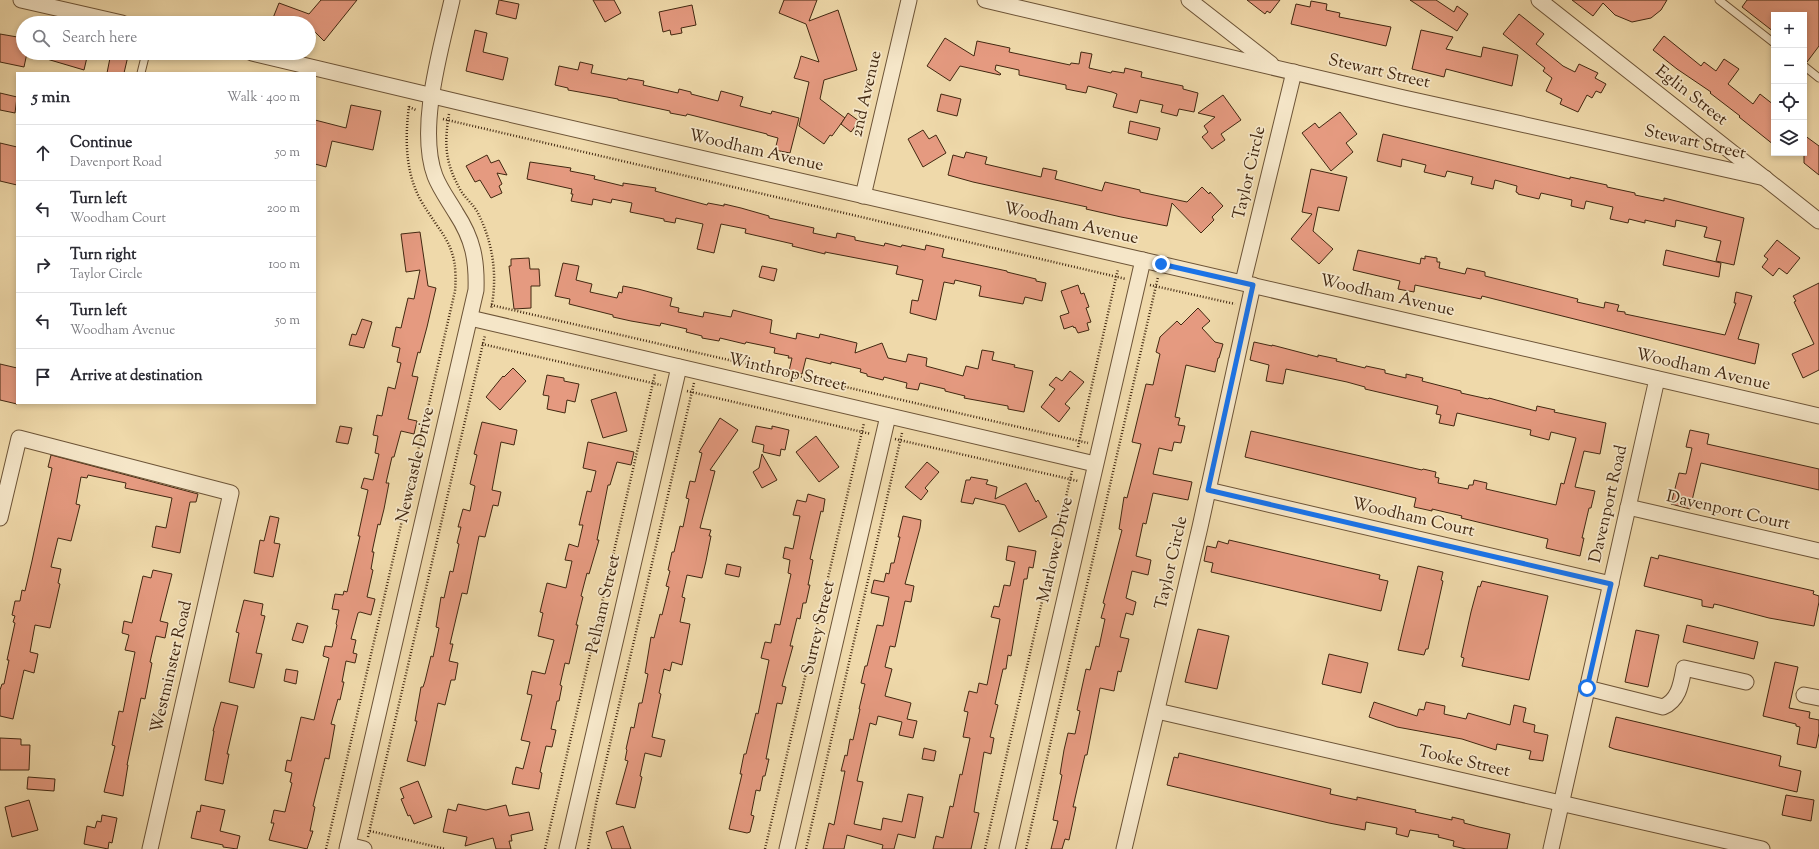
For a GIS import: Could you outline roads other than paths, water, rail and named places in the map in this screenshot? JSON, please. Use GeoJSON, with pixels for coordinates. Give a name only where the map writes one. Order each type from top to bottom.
{"type":"FeatureCollection","features":[{"type":"Feature","properties":{"kind":"street"},"geometry":{"type":"LineString","coordinates":[[21,0],[51,3],[97,16]]}},
{"type":"Feature","properties":{"kind":"street","name":"Newcastle Drive"},"geometry":{"type":"LineString","coordinates":[[348,847],[474,302],[477,270],[474,252],[466,229],[447,199],[435,176],[428,145],[432,96],[452,0]]}},
{"type":"Feature","properties":{"kind":"street","name":"2nd Avenue"},"geometry":{"type":"LineString","coordinates":[[863,196],[909,0]]}},
{"type":"Feature","properties":{"kind":"street","name":"Stewart Street"},"geometry":{"type":"LineString","coordinates":[[985,0],[1294,72],[1765,178]]}},
{"type":"Feature","properties":{"kind":"street"},"geometry":{"type":"LineString","coordinates":[[1189,0],[1275,67]]}},
{"type":"Feature","properties":{"kind":"street","name":"Eglin Street"},"geometry":{"type":"LineString","coordinates":[[1539,0],[1819,221]]}},
{"type":"Feature","properties":{"kind":"street","name":"Woodham Avenue"},"geometry":{"type":"LineString","coordinates":[[282,60],[863,196],[1819,416]]}},
{"type":"Feature","properties":{"kind":"street","name":"Taylor Circle"},"geometry":{"type":"LineString","coordinates":[[1124,849],[1208,490],[1248,307],[1248,284],[1294,72]]}},
{"type":"Feature","properties":{"kind":"street","name":"Marlowe Drive"},"geometry":{"type":"LineString","coordinates":[[1007,849],[1143,260]]}},
{"type":"Feature","properties":{"kind":"street","name":"Winthrop Street"},"geometry":{"type":"LineString","coordinates":[[470,318],[657,363],[1095,464]]}},
{"type":"Feature","properties":{"kind":"street","name":"Pelham Street"},"geometry":{"type":"LineString","coordinates":[[567,849],[679,368]]}},
{"type":"Feature","properties":{"kind":"street","name":"Davenport Road"},"geometry":{"type":"LineString","coordinates":[[1550,849],[1657,379]]}},
{"type":"Feature","properties":{"kind":"street","name":"Surrey Street"},"geometry":{"type":"LineString","coordinates":[[787,849],[888,416]]}},
{"type":"Feature","properties":{"kind":"street","name":"Westminster Road"},"geometry":{"type":"LineString","coordinates":[[0,518],[19,438],[231,493],[150,849]]}},
{"type":"Feature","properties":{"kind":"street","name":"Woodham Court"},"geometry":{"type":"LineString","coordinates":[[1208,490],[1611,584]]}},
{"type":"Feature","properties":{"kind":"street","name":"Davenport Court"},"geometry":{"type":"LineString","coordinates":[[1628,507],[1819,551]]}},
{"type":"Feature","properties":{"kind":"street"},"geometry":{"type":"LineString","coordinates":[[1587,688],[1663,707],[1671,704],[1678,692],[1684,668],[1746,682]]}},
{"type":"Feature","properties":{"kind":"street"},"geometry":{"type":"LineString","coordinates":[[1804,695],[1819,698]]}},
{"type":"Feature","properties":{"kind":"street","name":"Tooke Street"},"geometry":{"type":"LineString","coordinates":[[1157,711],[1762,849]]}},
{"type":"Feature","properties":{"kind":"street"},"geometry":{"type":"LineString","coordinates":[[348,847],[364,849]]}},
{"type":"Feature","properties":{"kind":"lane"},"geometry":{"type":"LineString","coordinates":[[1719,0],[1771,41]]}},
{"type":"Feature","properties":{"kind":"lane"},"geometry":{"type":"LineString","coordinates":[[141,72],[144,60]]}},
{"type":"Feature","properties":{"kind":"lane"},"geometry":{"type":"LineString","coordinates":[[1807,68],[1819,78]]}}]}
